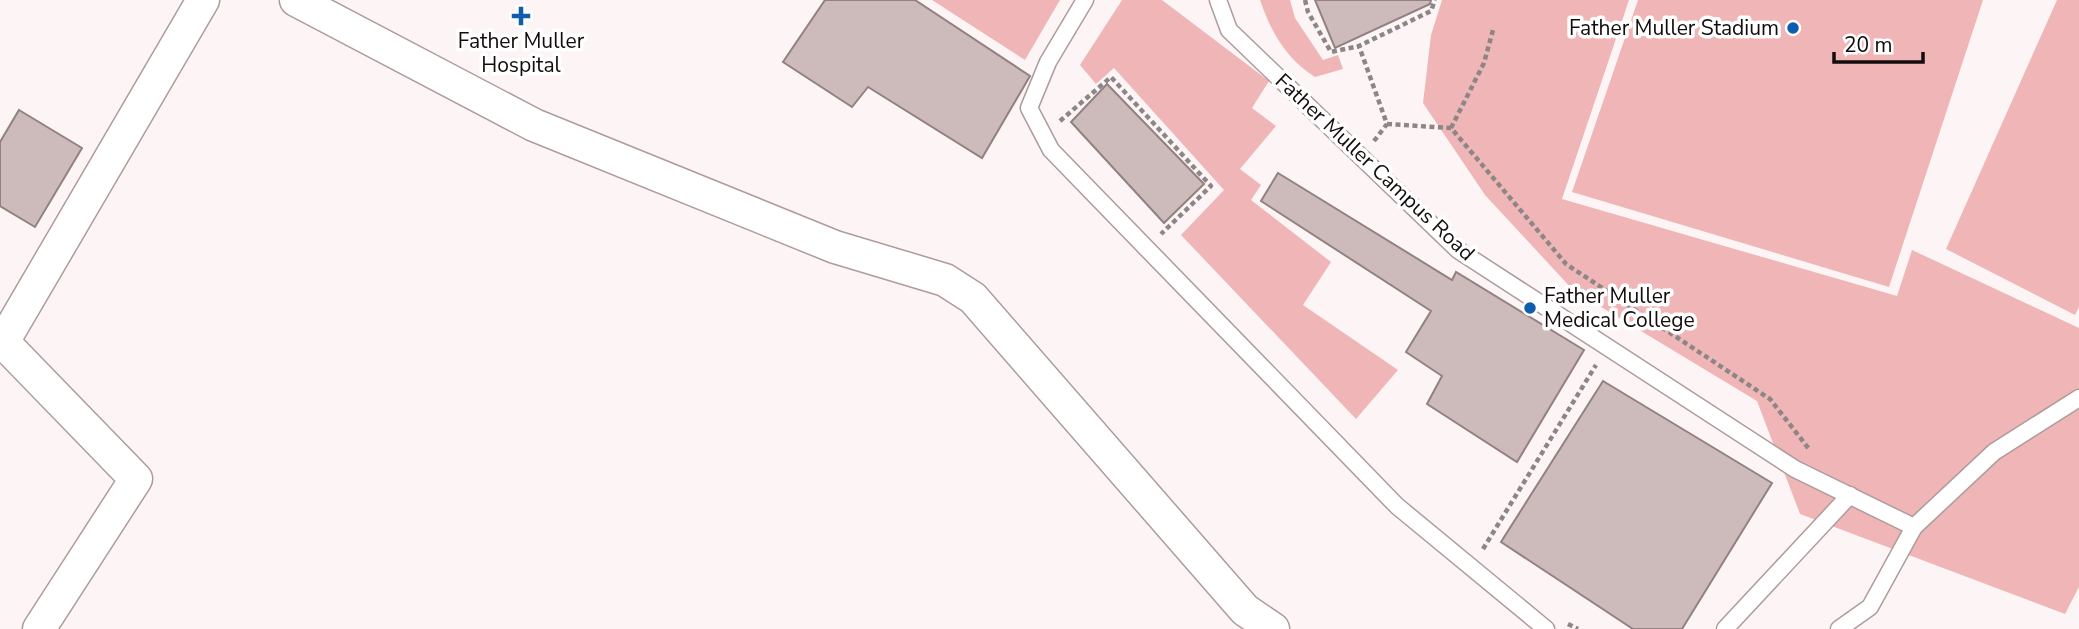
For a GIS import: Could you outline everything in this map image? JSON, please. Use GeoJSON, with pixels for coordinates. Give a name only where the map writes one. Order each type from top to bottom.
{"type":"FeatureCollection","features":[{"type":"Feature","properties":{"kind":"street"},"geometry":{"type":"LineString","coordinates":[[38,629],[136,479],[3,342],[203,0]]}},
{"type":"Feature","properties":{"kind":"street"},"geometry":{"type":"LineString","coordinates":[[296,0],[534,125],[835,247],[945,280],[973,298],[1245,610],[1265,627]]}},
{"type":"Feature","properties":{"kind":"lane"},"geometry":{"type":"LineString","coordinates":[[1085,0],[1048,62],[1029,108],[1051,150],[1397,506],[1546,629]]}},
{"type":"Feature","properties":{"kind":"lane","name":"Father Muller Campus Road"},"geometry":{"type":"LineString","coordinates":[[1218,0],[1229,30],[1458,250],[1795,469],[1914,527]]}},
{"type":"Feature","properties":{"kind":"lane"},"geometry":{"type":"LineString","coordinates":[[1839,629],[1870,607],[1914,527],[1994,452],[2079,398]]}},
{"type":"Feature","properties":{"kind":"lane"},"geometry":{"type":"LineString","coordinates":[[1725,629],[1845,493]]}},
{"type":"Feature","properties":{"kind":"path"},"geometry":{"type":"LineString","coordinates":[[1305,0],[1308,12],[1331,52],[1359,47],[1431,11],[1434,0]]}},
{"type":"Feature","properties":{"kind":"path"},"geometry":{"type":"LineString","coordinates":[[1451,128],[1484,63],[1493,30]]}},
{"type":"Feature","properties":{"kind":"path"},"geometry":{"type":"LineString","coordinates":[[1359,47],[1387,124]]}},
{"type":"Feature","properties":{"kind":"path"},"geometry":{"type":"LineString","coordinates":[[1052,128],[1111,77],[1211,186],[1153,241]]}},
{"type":"Feature","properties":{"kind":"path"},"geometry":{"type":"LineString","coordinates":[[1362,157],[1387,124]]}},
{"type":"Feature","properties":{"kind":"path"},"geometry":{"type":"LineString","coordinates":[[1387,124],[1451,128],[1566,264],[1770,399],[1845,493]]}},
{"type":"Feature","properties":{"kind":"path"},"geometry":{"type":"LineString","coordinates":[[1478,557],[1607,347]]}},
{"type":"Feature","properties":{"kind":"shaded area"},"geometry":{"type":"Polygon","coordinates":[[[932,0],[1060,0],[1025,60],[932,0]]]}},
{"type":"Feature","properties":{"kind":"shaded area"},"geometry":{"type":"Polygon","coordinates":[[[1122,0],[1162,0],[1269,81],[1252,108],[1276,126],[1240,169],[1261,185],[1251,200],[1331,262],[1303,305],[1398,370],[1356,419],[1181,235],[1224,190],[1114,68],[1096,84],[1080,65],[1122,0]]]}},
{"type":"Feature","properties":{"kind":"shaded area"},"geometry":{"type":"Polygon","coordinates":[[[1260,0],[1290,0],[1295,18],[1323,60],[1338,55],[1343,69],[1315,77],[1305,70],[1281,44],[1260,0]]]}},
{"type":"Feature","properties":{"kind":"shaded area"},"geometry":{"type":"Polygon","coordinates":[[[1442,0],[1629,0],[1562,199],[1897,296],[1912,250],[2079,328],[2079,587],[2065,614],[1800,514],[1757,401],[1573,290],[1485,195],[1423,103],[1431,35],[1442,0]]]}},
{"type":"Feature","properties":{"kind":"shaded area"},"geometry":{"type":"Polygon","coordinates":[[[1638,0],[1983,0],[1889,287],[1572,192],[1638,0]]]}},
{"type":"Feature","properties":{"kind":"shaded area"},"geometry":{"type":"Polygon","coordinates":[[[2057,0],[2079,0],[2079,307],[2075,315],[1946,249],[2057,0]]]}},
{"type":"Feature","properties":{"kind":"building"},"geometry":{"type":"Polygon","coordinates":[[[825,0],[915,0],[1030,76],[982,158],[868,87],[852,107],[783,62],[825,0]]]}},
{"type":"Feature","properties":{"kind":"building"},"geometry":{"type":"Polygon","coordinates":[[[1315,0],[1431,0],[1430,4],[1335,48],[1315,0]]]}},
{"type":"Feature","properties":{"kind":"building"},"geometry":{"type":"Polygon","coordinates":[[[1107,84],[1204,184],[1164,223],[1071,122],[1107,84]]]}},
{"type":"Feature","properties":{"kind":"building"},"geometry":{"type":"Polygon","coordinates":[[[19,110],[82,148],[35,227],[0,206],[0,142],[19,110]]]}},
{"type":"Feature","properties":{"kind":"building"},"geometry":{"type":"Polygon","coordinates":[[[1278,173],[1452,280],[1456,272],[1584,350],[1517,462],[1427,404],[1442,376],[1406,352],[1431,311],[1261,201],[1278,173]]]}},
{"type":"Feature","properties":{"kind":"building"},"geometry":{"type":"Polygon","coordinates":[[[1603,381],[1772,483],[1682,629],[1633,629],[1501,542],[1603,381]]]}},
{"type":"Feature","properties":{"kind":"place","name":"Father Muller Hospital"},"geometry":{"type":"Point","coordinates":[521,16]}},
{"type":"Feature","properties":{"kind":"place","name":"Father Muller Stadium"},"geometry":{"type":"Point","coordinates":[1793,28]}},
{"type":"Feature","properties":{"kind":"place","name":"Father Muller Medical College"},"geometry":{"type":"Point","coordinates":[1530,308]}}]}
